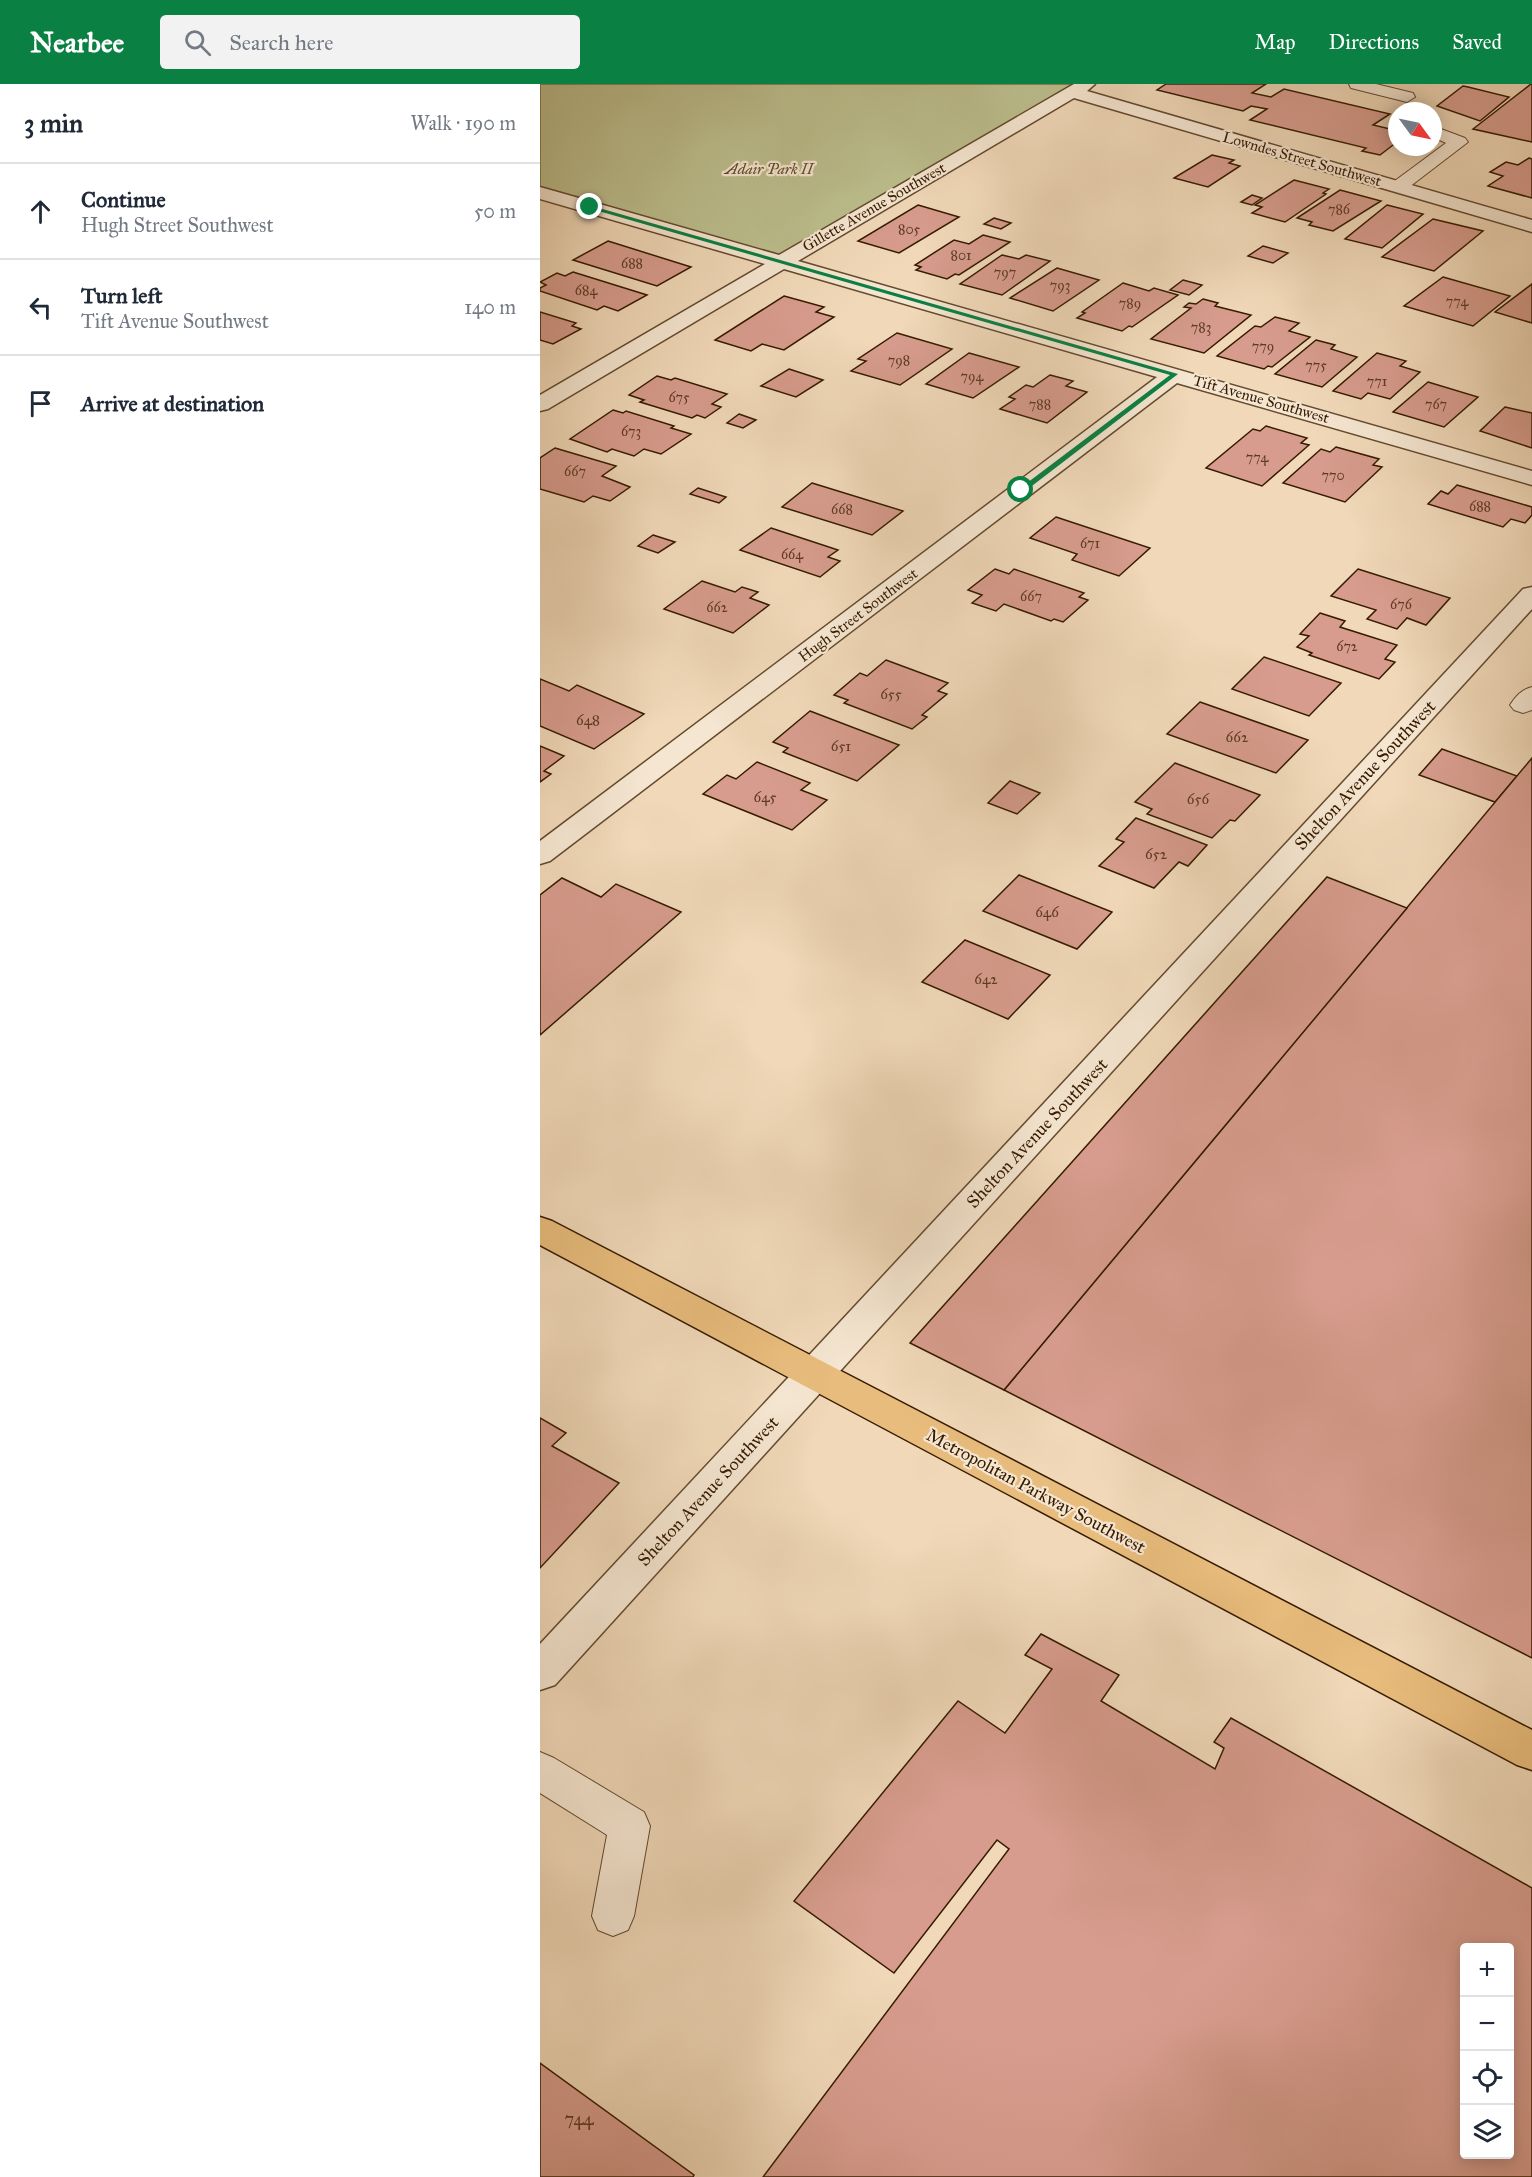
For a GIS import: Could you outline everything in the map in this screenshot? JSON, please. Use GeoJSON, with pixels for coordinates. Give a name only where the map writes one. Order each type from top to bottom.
{"type":"FeatureCollection","features":[{"type":"Feature","properties":{"kind":"main road","name":"Metropolitan Parkway Southwest"},"geometry":{"type":"LineString","coordinates":[[540,1230],[1532,1751]]}},
{"type":"Feature","properties":{"kind":"street","name":"Lowndes Street Southwest"},"geometry":{"type":"LineString","coordinates":[[1079,88],[1532,226]]}},
{"type":"Feature","properties":{"kind":"street","name":"Gillette Avenue Southwest"},"geometry":{"type":"LineString","coordinates":[[540,404],[780,261],[1079,88]]}},
{"type":"Feature","properties":{"kind":"street","name":"Tift Avenue Southwest"},"geometry":{"type":"LineString","coordinates":[[540,193],[1532,477]]}},
{"type":"Feature","properties":{"kind":"street","name":"Hugh Street Southwest"},"geometry":{"type":"LineString","coordinates":[[540,855],[1175,374]]}},
{"type":"Feature","properties":{"kind":"street","name":"Shelton Avenue Southwest"},"geometry":{"type":"LineString","coordinates":[[540,1672],[1532,594]]}},
{"type":"Feature","properties":{"kind":"lane"},"geometry":{"type":"LineString","coordinates":[[1357,84],[1403,102]]}},
{"type":"Feature","properties":{"kind":"lane"},"geometry":{"type":"LineString","coordinates":[[1410,102],[1425,84]]}},
{"type":"Feature","properties":{"kind":"lane"},"geometry":{"type":"LineString","coordinates":[[1442,135],[1460,142],[1442,155]]}},
{"type":"Feature","properties":{"kind":"lane"},"geometry":{"type":"LineString","coordinates":[[1398,187],[1441,156]]}},
{"type":"Feature","properties":{"kind":"lane"},"geometry":{"type":"LineString","coordinates":[[540,1771],[628,1826],[614,1916]]}},
{"type":"Feature","properties":{"kind":"green space","name":"Adair Park II"},"geometry":{"type":"Polygon","coordinates":[[[540,84],[1086,84],[780,261],[540,193],[540,84]]]}},
{"type":"Feature","properties":{"kind":"building"},"geometry":{"type":"Polygon","coordinates":[[[1166,84],[1266,84],[1252,93],[1271,97],[1284,89],[1388,114],[1373,125],[1388,129],[1388,149],[1380,155],[1362,151],[1366,148],[1250,120],[1267,109],[1251,106],[1243,111],[1157,90],[1166,84]]]}},
{"type":"Feature","properties":{"kind":"building"},"geometry":{"type":"Polygon","coordinates":[[[1531,84],[1532,142],[1473,129],[1531,84]]]}},
{"type":"Feature","properties":{"kind":"building"},"geometry":{"type":"Polygon","coordinates":[[[1463,86],[1509,97],[1480,121],[1442,108],[1442,102],[1463,86]]]}},
{"type":"Feature","properties":{"kind":"building"},"geometry":{"type":"Polygon","coordinates":[[[1212,155],[1234,160],[1229,163],[1240,166],[1208,187],[1174,178],[1212,155]]]}},
{"type":"Feature","properties":{"kind":"building"},"geometry":{"type":"Polygon","coordinates":[[[1529,158],[1532,159],[1532,198],[1488,186],[1503,176],[1490,172],[1506,162],[1518,165],[1529,158]]]}},
{"type":"Feature","properties":{"kind":"building"},"geometry":{"type":"Polygon","coordinates":[[[1294,180],[1329,189],[1323,193],[1326,194],[1285,222],[1252,213],[1262,207],[1255,205],[1294,180]]]}},
{"type":"Feature","properties":{"kind":"building"},"geometry":{"type":"Polygon","coordinates":[[[1340,190],[1381,201],[1333,231],[1309,225],[1312,222],[1297,218],[1340,190]]]}},
{"type":"Feature","properties":{"kind":"building"},"geometry":{"type":"Polygon","coordinates":[[[1252,195],[1262,198],[1252,205],[1241,202],[1252,195]]]}},
{"type":"Feature","properties":{"kind":"building"},"geometry":{"type":"Polygon","coordinates":[[[918,205],[959,217],[899,253],[858,241],[918,205]]]}},
{"type":"Feature","properties":{"kind":"building"},"geometry":{"type":"Polygon","coordinates":[[[1387,205],[1423,214],[1382,248],[1345,239],[1387,205]]]}},
{"type":"Feature","properties":{"kind":"building"},"geometry":{"type":"Polygon","coordinates":[[[994,218],[1011,223],[1001,229],[984,224],[994,218]]]}},
{"type":"Feature","properties":{"kind":"building"},"geometry":{"type":"Polygon","coordinates":[[[1433,219],[1483,231],[1434,271],[1382,257],[1433,219]]]}},
{"type":"Feature","properties":{"kind":"building"},"geometry":{"type":"Polygon","coordinates":[[[983,235],[1010,242],[959,275],[955,274],[947,279],[916,270],[921,267],[915,265],[954,240],[969,244],[983,235]]]}},
{"type":"Feature","properties":{"kind":"building"},"geometry":{"type":"Polygon","coordinates":[[[608,241],[691,267],[657,286],[573,260],[608,241]]]}},
{"type":"Feature","properties":{"kind":"building"},"geometry":{"type":"Polygon","coordinates":[[[1263,246],[1288,253],[1273,263],[1248,256],[1263,246]]]}},
{"type":"Feature","properties":{"kind":"building"},"geometry":{"type":"Polygon","coordinates":[[[1002,255],[1019,259],[1026,255],[1050,261],[1002,295],[960,284],[1002,255]]]}},
{"type":"Feature","properties":{"kind":"building"},"geometry":{"type":"Polygon","coordinates":[[[1057,268],[1099,280],[1053,311],[1010,298],[1057,268]]]}},
{"type":"Feature","properties":{"kind":"building"},"geometry":{"type":"Polygon","coordinates":[[[573,272],[647,295],[618,311],[604,306],[597,310],[540,291],[540,288],[546,285],[540,282],[557,273],[565,276],[573,272]]]}},
{"type":"Feature","properties":{"kind":"building"},"geometry":{"type":"Polygon","coordinates":[[[1443,277],[1510,296],[1473,326],[1404,306],[1443,277]]]}},
{"type":"Feature","properties":{"kind":"building"},"geometry":{"type":"Polygon","coordinates":[[[1183,280],[1202,285],[1189,295],[1170,290],[1183,280]]]}},
{"type":"Feature","properties":{"kind":"building"},"geometry":{"type":"Polygon","coordinates":[[[1123,283],[1149,291],[1154,288],[1178,295],[1132,327],[1129,326],[1122,331],[1077,318],[1085,313],[1082,312],[1123,283]]]}},
{"type":"Feature","properties":{"kind":"building"},"geometry":{"type":"Polygon","coordinates":[[[1532,284],[1532,323],[1495,312],[1532,284]]]}},
{"type":"Feature","properties":{"kind":"building"},"geometry":{"type":"Polygon","coordinates":[[[784,296],[824,307],[816,312],[834,317],[784,350],[762,344],[751,351],[715,340],[784,296]]]}},
{"type":"Feature","properties":{"kind":"building"},"geometry":{"type":"Polygon","coordinates":[[[1203,299],[1218,303],[1215,306],[1251,315],[1204,353],[1151,339],[1191,308],[1184,307],[1189,303],[1196,304],[1203,299]]]}},
{"type":"Feature","properties":{"kind":"building"},"geometry":{"type":"Polygon","coordinates":[[[540,312],[576,323],[572,326],[581,329],[553,344],[540,340],[540,312]]]}},
{"type":"Feature","properties":{"kind":"building"},"geometry":{"type":"Polygon","coordinates":[[[1275,317],[1299,323],[1289,331],[1310,337],[1272,367],[1268,366],[1264,369],[1217,356],[1255,326],[1261,327],[1275,317]]]}},
{"type":"Feature","properties":{"kind":"building"},"geometry":{"type":"Polygon","coordinates":[[[897,333],[952,349],[900,385],[851,371],[866,361],[858,359],[897,333]]]}},
{"type":"Feature","properties":{"kind":"building"},"geometry":{"type":"Polygon","coordinates":[[[1316,340],[1335,345],[1331,349],[1357,357],[1322,387],[1275,374],[1316,340]]]}},
{"type":"Feature","properties":{"kind":"building"},"geometry":{"type":"Polygon","coordinates":[[[969,353],[1019,367],[973,398],[926,384],[969,353]]]}},
{"type":"Feature","properties":{"kind":"building"},"geometry":{"type":"Polygon","coordinates":[[[1377,353],[1406,361],[1400,366],[1420,372],[1390,399],[1368,393],[1361,399],[1333,391],[1377,353]]]}},
{"type":"Feature","properties":{"kind":"building"},"geometry":{"type":"Polygon","coordinates":[[[789,369],[823,380],[796,397],[761,386],[789,369]]]}},
{"type":"Feature","properties":{"kind":"building"},"geometry":{"type":"Polygon","coordinates":[[[1050,375],[1073,381],[1066,386],[1087,392],[1047,423],[1000,409],[1015,399],[1009,397],[1026,385],[1033,387],[1050,375]]]}},
{"type":"Feature","properties":{"kind":"building"},"geometry":{"type":"Polygon","coordinates":[[[657,376],[671,380],[675,378],[727,394],[712,404],[721,407],[705,418],[697,415],[692,418],[640,402],[644,400],[629,395],[657,376]]]}},
{"type":"Feature","properties":{"kind":"building"},"geometry":{"type":"Polygon","coordinates":[[[1428,382],[1478,397],[1444,427],[1393,412],[1428,382]]]}},
{"type":"Feature","properties":{"kind":"building"},"geometry":{"type":"Polygon","coordinates":[[[1505,407],[1532,413],[1532,448],[1480,431],[1505,407]]]}},
{"type":"Feature","properties":{"kind":"building"},"geometry":{"type":"Polygon","coordinates":[[[613,410],[623,413],[626,411],[674,426],[671,428],[691,434],[661,454],[644,449],[634,456],[612,449],[607,452],[570,439],[613,410]]]}},
{"type":"Feature","properties":{"kind":"building"},"geometry":{"type":"Polygon","coordinates":[[[739,414],[756,420],[743,428],[727,423],[739,414]]]}},
{"type":"Feature","properties":{"kind":"building"},"geometry":{"type":"Polygon","coordinates":[[[1266,426],[1307,438],[1301,443],[1309,445],[1262,486],[1206,468],[1253,429],[1260,431],[1266,426]]]}},
{"type":"Feature","properties":{"kind":"building"},"geometry":{"type":"Polygon","coordinates":[[[1336,447],[1379,459],[1373,465],[1382,467],[1345,502],[1283,483],[1321,449],[1330,452],[1336,447]]]}},
{"type":"Feature","properties":{"kind":"building"},"geometry":{"type":"Polygon","coordinates":[[[555,448],[616,466],[602,476],[630,487],[610,501],[593,496],[584,502],[540,489],[540,458],[555,448]]]}},
{"type":"Feature","properties":{"kind":"building"},"geometry":{"type":"Polygon","coordinates":[[[812,483],[903,511],[872,535],[782,507],[812,483]]]}},
{"type":"Feature","properties":{"kind":"building"},"geometry":{"type":"Polygon","coordinates":[[[1457,485],[1532,507],[1532,515],[1525,523],[1511,519],[1503,527],[1428,504],[1441,491],[1448,494],[1457,485]]]}},
{"type":"Feature","properties":{"kind":"building"},"geometry":{"type":"Polygon","coordinates":[[[698,488],[726,497],[719,503],[690,494],[698,488]]]}},
{"type":"Feature","properties":{"kind":"building"},"geometry":{"type":"Polygon","coordinates":[[[1056,517],[1150,548],[1119,576],[1072,560],[1077,554],[1030,538],[1056,517]]]}},
{"type":"Feature","properties":{"kind":"building"},"geometry":{"type":"Polygon","coordinates":[[[771,528],[838,550],[828,557],[840,561],[820,577],[740,550],[771,528]]]}},
{"type":"Feature","properties":{"kind":"building"},"geometry":{"type":"Polygon","coordinates":[[[653,535],[675,542],[658,553],[638,546],[653,535]]]}},
{"type":"Feature","properties":{"kind":"building"},"geometry":{"type":"Polygon","coordinates":[[[995,569],[1009,574],[1014,569],[1084,593],[1079,597],[1088,600],[1063,622],[1054,619],[1051,621],[1004,604],[996,611],[972,603],[982,595],[968,590],[995,569]]]}},
{"type":"Feature","properties":{"kind":"building"},"geometry":{"type":"Polygon","coordinates":[[[1358,569],[1450,598],[1426,625],[1407,618],[1397,629],[1367,619],[1376,610],[1331,596],[1358,569]]]}},
{"type":"Feature","properties":{"kind":"building"},"geometry":{"type":"Polygon","coordinates":[[[702,581],[735,592],[742,587],[758,592],[750,598],[769,605],[733,633],[664,609],[702,581]]]}},
{"type":"Feature","properties":{"kind":"building"},"geometry":{"type":"Polygon","coordinates":[[[1320,613],[1345,621],[1340,627],[1397,645],[1385,659],[1395,662],[1379,679],[1309,655],[1312,653],[1297,647],[1309,636],[1300,634],[1320,613]]]}},
{"type":"Feature","properties":{"kind":"building"},"geometry":{"type":"Polygon","coordinates":[[[1264,657],[1341,683],[1309,716],[1232,689],[1264,657]]]}},
{"type":"Feature","properties":{"kind":"building"},"geometry":{"type":"Polygon","coordinates":[[[886,660],[948,683],[938,691],[947,694],[922,715],[927,717],[912,729],[844,703],[848,700],[834,695],[860,673],[867,676],[886,660]]]}},
{"type":"Feature","properties":{"kind":"building"},"geometry":{"type":"Polygon","coordinates":[[[540,679],[569,691],[577,685],[644,714],[594,749],[540,726],[540,679]]]}},
{"type":"Feature","properties":{"kind":"building"},"geometry":{"type":"Polygon","coordinates":[[[1200,702],[1308,740],[1276,773],[1167,734],[1200,702]]]}},
{"type":"Feature","properties":{"kind":"building"},"geometry":{"type":"Polygon","coordinates":[[[810,711],[899,745],[857,781],[783,752],[788,748],[773,742],[810,711]]]}},
{"type":"Feature","properties":{"kind":"building"},"geometry":{"type":"Polygon","coordinates":[[[540,746],[564,756],[544,771],[551,774],[540,782],[540,746]]]}},
{"type":"Feature","properties":{"kind":"building"},"geometry":{"type":"Polygon","coordinates":[[[1442,749],[1517,776],[1495,802],[1419,775],[1442,749]]]}},
{"type":"Feature","properties":{"kind":"building"},"geometry":{"type":"Polygon","coordinates":[[[1532,758],[1532,1658],[1004,1390],[1532,758]]]}},
{"type":"Feature","properties":{"kind":"building"},"geometry":{"type":"Polygon","coordinates":[[[757,762],[810,783],[801,790],[827,800],[792,830],[703,794],[727,775],[736,779],[757,762]]]}},
{"type":"Feature","properties":{"kind":"building"},"geometry":{"type":"Polygon","coordinates":[[[1175,763],[1260,795],[1235,821],[1230,820],[1212,838],[1147,814],[1152,809],[1135,802],[1175,763]]]}},
{"type":"Feature","properties":{"kind":"building"},"geometry":{"type":"Polygon","coordinates":[[[1010,781],[1040,793],[1017,814],[988,803],[1010,781]]]}},
{"type":"Feature","properties":{"kind":"building"},"geometry":{"type":"Polygon","coordinates":[[[1136,818],[1207,845],[1188,866],[1179,862],[1154,888],[1099,866],[1124,842],[1116,839],[1136,818]]]}},
{"type":"Feature","properties":{"kind":"building"},"geometry":{"type":"Polygon","coordinates":[[[1019,875],[1112,912],[1077,949],[983,911],[1019,875]]]}},
{"type":"Feature","properties":{"kind":"building"},"geometry":{"type":"Polygon","coordinates":[[[1327,877],[1407,908],[1004,1390],[910,1343],[1327,877]]]}},
{"type":"Feature","properties":{"kind":"building"},"geometry":{"type":"Polygon","coordinates":[[[562,878],[601,897],[616,884],[681,912],[540,1035],[540,895],[562,878]]]}},
{"type":"Feature","properties":{"kind":"building"},"geometry":{"type":"Polygon","coordinates":[[[965,940],[1050,975],[1008,1019],[922,982],[965,940]]]}},
{"type":"Feature","properties":{"kind":"building"},"geometry":{"type":"Polygon","coordinates":[[[540,1418],[566,1433],[552,1446],[619,1483],[540,1568],[540,1418]]]}},
{"type":"Feature","properties":{"kind":"building"},"geometry":{"type":"Polygon","coordinates":[[[1041,1634],[1119,1675],[1101,1701],[1215,1769],[1224,1748],[1214,1742],[1231,1718],[1532,1888],[1532,2177],[763,2177],[1009,1849],[997,1840],[894,1973],[794,1901],[958,1701],[1005,1733],[1052,1669],[1025,1655],[1041,1634]]]}},
{"type":"Feature","properties":{"kind":"building"},"geometry":{"type":"Polygon","coordinates":[[[540,2063],[694,2175],[693,2177],[540,2177],[540,2063]]]}},
{"type":"Feature","properties":{"kind":"route"},"geometry":{"type":"LineString","coordinates":[[590,207],[1175,374],[1021,490]]}}]}
